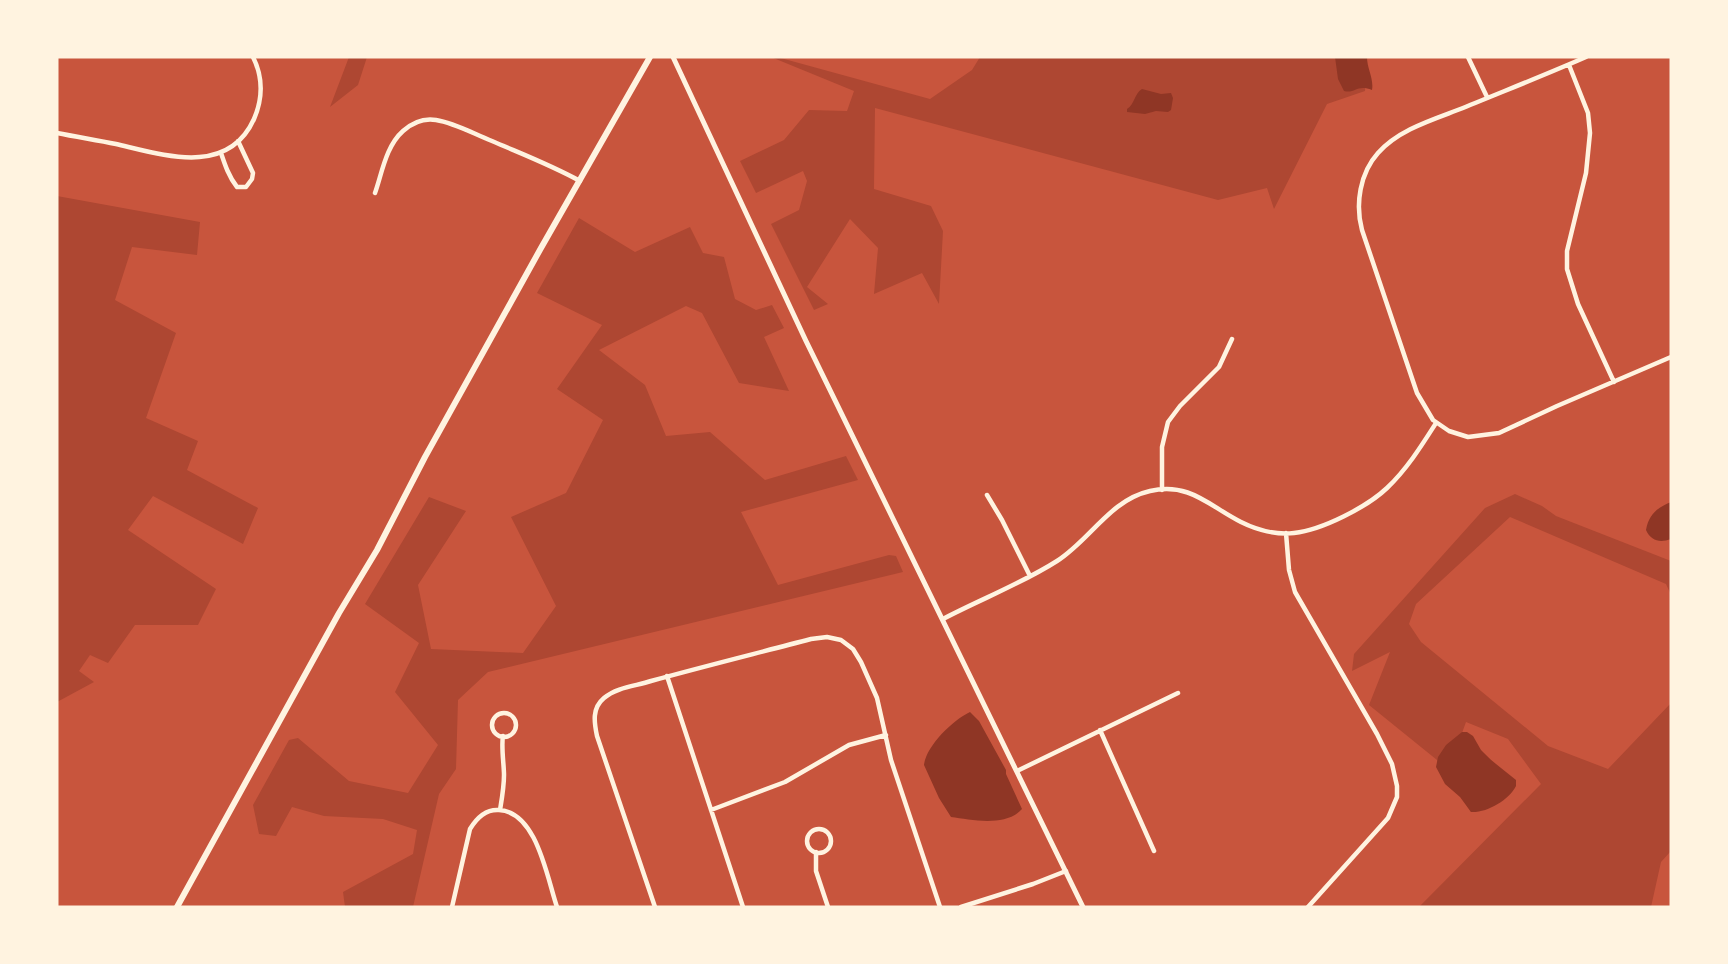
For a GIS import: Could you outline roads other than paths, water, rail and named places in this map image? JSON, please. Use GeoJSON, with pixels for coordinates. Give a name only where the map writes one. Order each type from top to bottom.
{"type":"FeatureCollection","features":[{"type":"Feature","properties":{"kind":"main road"},"geometry":{"type":"LineString","coordinates":[[177,907],[650,57]]}},
{"type":"Feature","properties":{"kind":"street"},"geometry":{"type":"LineString","coordinates":[[57,133],[180,157],[202,158],[221,153],[238,141],[251,124],[260,96],[260,76],[253,57]]}},
{"type":"Feature","properties":{"kind":"street"},"geometry":{"type":"LineString","coordinates":[[673,57],[789,306],[1083,907]]}},
{"type":"Feature","properties":{"kind":"street"},"geometry":{"type":"LineString","coordinates":[[1468,57],[1487,97]]}},
{"type":"Feature","properties":{"kind":"street"},"geometry":{"type":"LineString","coordinates":[[1586,57],[1427,122],[1392,140],[1377,153],[1371,162],[1360,190],[1359,211],[1362,230],[1417,393],[1426,412],[1436,423],[1458,435],[1468,437],[1490,435],[1518,425],[1671,357]]}},
{"type":"Feature","properties":{"kind":"street"},"geometry":{"type":"LineString","coordinates":[[1569,65],[1588,112],[1590,133],[1586,173],[1567,251],[1567,269],[1578,304],[1614,382]]}},
{"type":"Feature","properties":{"kind":"street"},"geometry":{"type":"LineString","coordinates":[[375,193],[390,148],[396,138],[410,126],[430,120],[445,122],[507,147],[580,181]]}},
{"type":"Feature","properties":{"kind":"street"},"geometry":{"type":"LineString","coordinates":[[221,153],[228,174],[234,183],[241,188],[246,187],[253,173],[238,141]]}},
{"type":"Feature","properties":{"kind":"street"},"geometry":{"type":"LineString","coordinates":[[1162,490],[1162,447],[1168,422],[1180,406],[1219,367],[1232,339]]}},
{"type":"Feature","properties":{"kind":"street"},"geometry":{"type":"LineString","coordinates":[[943,619],[1030,576],[1066,555],[1119,505],[1139,494],[1162,490],[1190,493],[1250,526],[1286,533],[1297,533],[1325,523],[1358,509],[1392,483],[1436,423]]}},
{"type":"Feature","properties":{"kind":"street"},"geometry":{"type":"LineString","coordinates":[[987,495],[1030,576]]}},
{"type":"Feature","properties":{"kind":"street"},"geometry":{"type":"LineString","coordinates":[[1286,533],[1289,570],[1295,592],[1382,744],[1392,764],[1397,786],[1397,797],[1388,818],[1308,907]]}},
{"type":"Feature","properties":{"kind":"street"},"geometry":{"type":"LineString","coordinates":[[655,907],[600,744],[594,720],[598,705],[610,694],[667,676],[811,639],[835,638],[848,644],[861,662],[876,698],[900,789],[940,907]]}},
{"type":"Feature","properties":{"kind":"street"},"geometry":{"type":"LineString","coordinates":[[667,676],[744,907]]}},
{"type":"Feature","properties":{"kind":"street"},"geometry":{"type":"LineString","coordinates":[[1017,771],[1178,693]]}},
{"type":"Feature","properties":{"kind":"street"},"geometry":{"type":"LineString","coordinates":[[505,713],[514,719],[516,727],[512,734],[503,736],[494,731],[492,723],[495,717],[505,713]]}},
{"type":"Feature","properties":{"kind":"street"},"geometry":{"type":"LineString","coordinates":[[1100,730],[1154,851]]}},
{"type":"Feature","properties":{"kind":"street"},"geometry":{"type":"LineString","coordinates":[[711,810],[785,782],[849,745],[886,735]]}},
{"type":"Feature","properties":{"kind":"street"},"geometry":{"type":"LineString","coordinates":[[500,810],[504,779],[503,736]]}},
{"type":"Feature","properties":{"kind":"street"},"geometry":{"type":"LineString","coordinates":[[452,907],[470,829],[486,812],[500,810],[516,815],[528,826],[557,907]]}},
{"type":"Feature","properties":{"kind":"street"},"geometry":{"type":"LineString","coordinates":[[816,852],[824,852],[830,847],[832,838],[824,829],[816,829],[808,836],[808,844],[816,852],[816,871],[828,907]]}},
{"type":"Feature","properties":{"kind":"street"},"geometry":{"type":"LineString","coordinates":[[961,907],[985,901],[1066,871]]}},
{"type":"Feature","properties":{"kind":"street"},"geometry":{"type":"LineString","coordinates":[[985,901],[988,907]]}}]}
